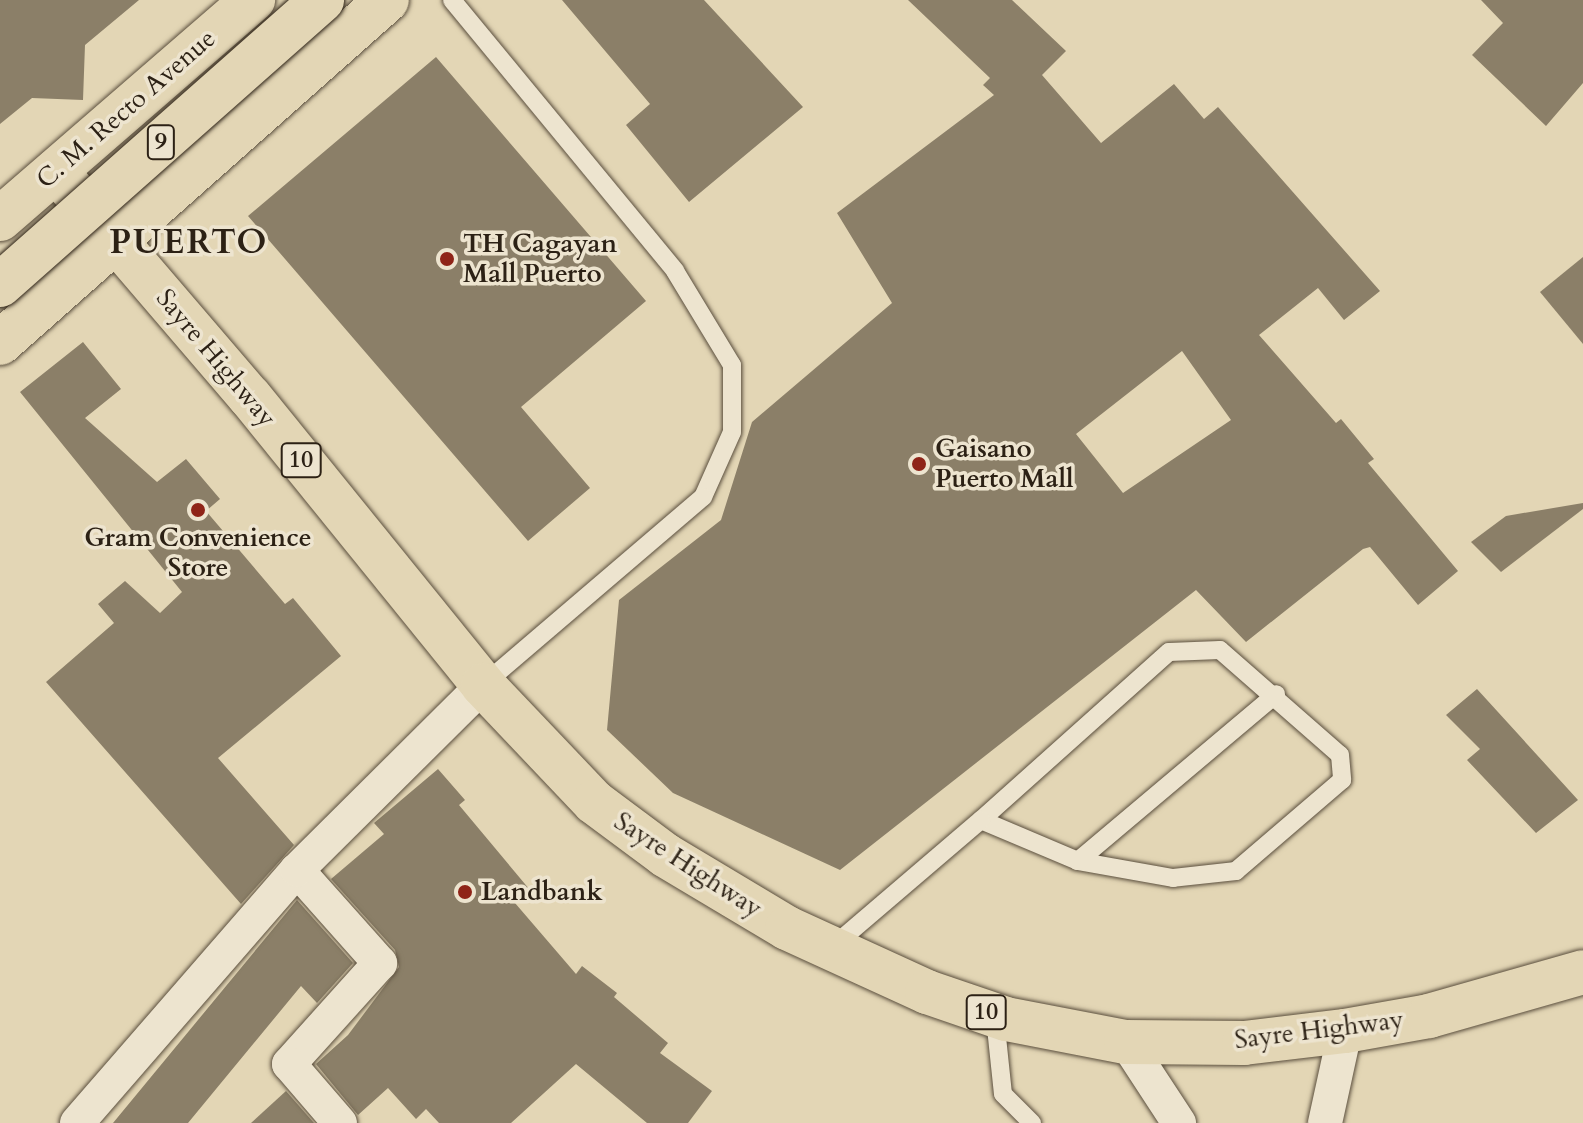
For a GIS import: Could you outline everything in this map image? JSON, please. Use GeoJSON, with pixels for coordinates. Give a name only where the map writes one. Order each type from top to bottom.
{"type":"FeatureCollection","features":[{"type":"Feature","properties":{"kind":"highway","name":"C. M. Recto Avenue"},"geometry":{"type":"LineString","coordinates":[[0,219],[253,0]]}},
{"type":"Feature","properties":{"kind":"highway","name":"C. M. Recto Avenue"},"geometry":{"type":"LineString","coordinates":[[0,285],[322,0]]}},
{"type":"Feature","properties":{"kind":"highway","name":"9"},"geometry":{"type":"LineString","coordinates":[[0,343],[387,0]]}},
{"type":"Feature","properties":{"kind":"highway","name":"Sayre Highway"},"geometry":{"type":"LineString","coordinates":[[56,171],[483,685],[627,830],[829,949],[995,1015],[1126,1042],[1244,1043],[1345,1031],[1429,1016],[1583,972]]}},
{"type":"Feature","properties":{"kind":"street"},"geometry":{"type":"LineString","coordinates":[[77,1123],[297,870],[483,685]]}},
{"type":"Feature","properties":{"kind":"street"},"geometry":{"type":"LineString","coordinates":[[297,870],[380,963],[289,1064],[340,1123]]}},
{"type":"Feature","properties":{"kind":"street"},"geometry":{"type":"LineString","coordinates":[[1325,1123],[1345,1031]]}},
{"type":"Feature","properties":{"kind":"street"},"geometry":{"type":"LineString","coordinates":[[1126,1042],[1179,1123]]}},
{"type":"Feature","properties":{"kind":"lane"},"geometry":{"type":"LineString","coordinates":[[452,0],[675,271],[732,365],[732,432],[703,497],[483,685]]}},
{"type":"Feature","properties":{"kind":"lane"},"geometry":{"type":"LineString","coordinates":[[829,949],[981,820],[1169,652],[1220,650],[1276,694],[1340,755],[1342,780],[1236,871],[1173,878],[1078,861],[981,820]]}},
{"type":"Feature","properties":{"kind":"lane"},"geometry":{"type":"LineString","coordinates":[[1078,861],[1276,694]]}},
{"type":"Feature","properties":{"kind":"lane"},"geometry":{"type":"LineString","coordinates":[[995,1015],[1003,1094],[1032,1123]]}},
{"type":"Feature","properties":{"kind":"building"},"geometry":{"type":"Polygon","coordinates":[[[0,0],[139,0],[85,45],[83,100],[32,98],[0,124],[0,0]]]}},
{"type":"Feature","properties":{"kind":"building"},"geometry":{"type":"Polygon","coordinates":[[[562,0],[704,0],[803,107],[689,202],[626,125],[650,104],[562,0]]]}},
{"type":"Feature","properties":{"kind":"building","name":"Gaisano Puerto Mall"},"geometry":{"type":"Polygon","coordinates":[[[908,0],[1012,0],[1066,51],[1042,75],[1101,143],[1174,84],[1204,119],[1218,107],[1380,291],[1344,320],[1318,288],[1259,335],[1336,423],[1341,419],[1374,459],[1368,463],[1458,571],[1418,605],[1370,547],[1363,549],[1246,642],[1196,590],[840,870],[673,793],[607,730],[619,600],[721,520],[752,422],[892,303],[837,213],[994,95],[983,85],[990,78],[908,0]],[[1182,351],[1076,434],[1123,493],[1231,420],[1182,351]]]}},
{"type":"Feature","properties":{"kind":"building"},"geometry":{"type":"Polygon","coordinates":[[[1481,0],[1583,0],[1583,83],[1546,126],[1472,55],[1503,23],[1481,0]]]}},
{"type":"Feature","properties":{"kind":"building","name":"TH Cagayan Mall Puerto"},"geometry":{"type":"Polygon","coordinates":[[[436,57],[646,301],[521,407],[590,488],[528,541],[248,216],[436,57]]]}},
{"type":"Feature","properties":{"kind":"building"},"geometry":{"type":"Polygon","coordinates":[[[1583,257],[1583,344],[1540,292],[1583,257]]]}},
{"type":"Feature","properties":{"kind":"building"},"geometry":{"type":"Polygon","coordinates":[[[83,342],[121,389],[85,418],[157,482],[186,459],[220,499],[206,511],[285,604],[293,598],[341,656],[218,758],[294,845],[241,904],[46,682],[114,623],[98,604],[125,581],[160,613],[182,592],[20,392],[83,342]]]}},
{"type":"Feature","properties":{"kind":"building"},"geometry":{"type":"Polygon","coordinates":[[[1583,503],[1583,509],[1501,572],[1471,542],[1506,516],[1583,503]]]}},
{"type":"Feature","properties":{"kind":"building"},"geometry":{"type":"Polygon","coordinates":[[[1477,689],[1578,800],[1536,833],[1467,760],[1480,749],[1446,715],[1477,689]]]}},
{"type":"Feature","properties":{"kind":"building"},"geometry":{"type":"Polygon","coordinates":[[[438,769],[465,800],[459,805],[530,890],[515,903],[576,974],[582,966],[617,993],[614,997],[668,1043],[660,1053],[712,1091],[688,1123],[647,1123],[576,1064],[511,1123],[439,1123],[426,1109],[416,1119],[388,1088],[358,1115],[316,1064],[348,1035],[399,967],[395,950],[331,879],[384,834],[374,823],[438,769]]]}},
{"type":"Feature","properties":{"kind":"building"},"geometry":{"type":"Polygon","coordinates":[[[297,900],[353,963],[317,1003],[301,986],[188,1123],[113,1123],[297,900]]]}},
{"type":"Feature","properties":{"kind":"building"},"geometry":{"type":"Polygon","coordinates":[[[286,1091],[314,1123],[251,1123],[286,1091]]]}},
{"type":"Feature","properties":{"kind":"place","name":"TH Cagayan Mall Puerto"},"geometry":{"type":"Point","coordinates":[447,259]}},
{"type":"Feature","properties":{"kind":"place","name":"Gaisano Puerto Mall"},"geometry":{"type":"Point","coordinates":[919,464]}},
{"type":"Feature","properties":{"kind":"place","name":"Gram Convenience Store"},"geometry":{"type":"Point","coordinates":[198,510]}},
{"type":"Feature","properties":{"kind":"place","name":"Landbank"},"geometry":{"type":"Point","coordinates":[465,892]}},
{"type":"Feature","properties":{"kind":"district","name":"PUERTO"},"geometry":{"type":"Point","coordinates":[189,243]}}]}
